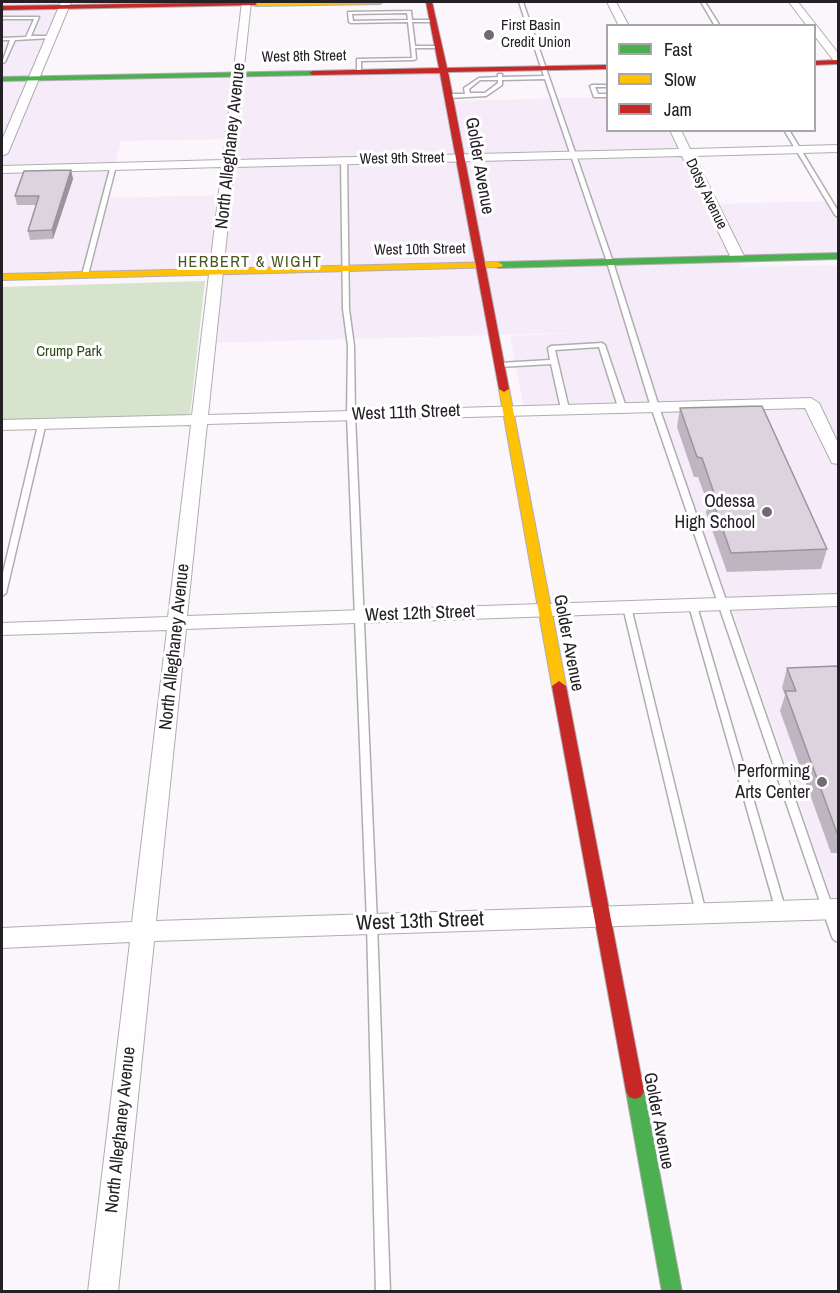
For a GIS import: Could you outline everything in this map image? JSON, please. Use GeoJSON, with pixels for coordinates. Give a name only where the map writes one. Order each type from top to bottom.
{"type":"FeatureCollection","features":[{"type":"Feature","properties":{"kind":"main road"},"geometry":{"type":"LineString","coordinates":[[4,13],[65,4],[380,2]]}},
{"type":"Feature","properties":{"kind":"main road","name":"Golder Avenue"},"geometry":{"type":"LineString","coordinates":[[429,2],[672,1292]]}},
{"type":"Feature","properties":{"kind":"main road"},"geometry":{"type":"LineString","coordinates":[[816,63],[838,61]]}},
{"type":"Feature","properties":{"kind":"main road","name":"West 8th Street"},"geometry":{"type":"LineString","coordinates":[[2,79],[442,71],[500,74],[545,73],[606,67]]}},
{"type":"Feature","properties":{"kind":"main road","name":"West 10th Street"},"geometry":{"type":"LineString","coordinates":[[2,277],[838,256]]}},
{"type":"Feature","properties":{"kind":"street"},"geometry":{"type":"LineString","coordinates":[[612,2],[623,24]]}},
{"type":"Feature","properties":{"kind":"street"},"geometry":{"type":"LineString","coordinates":[[794,2],[811,24]]}},
{"type":"Feature","properties":{"kind":"street","name":"North Alleghaney Avenue"},"geometry":{"type":"LineString","coordinates":[[103,1292],[246,3]]}},
{"type":"Feature","properties":{"kind":"street"},"geometry":{"type":"LineString","coordinates":[[2,153],[65,4]]}},
{"type":"Feature","properties":{"kind":"street"},"geometry":{"type":"LineString","coordinates":[[816,31],[838,61]]}},
{"type":"Feature","properties":{"kind":"street","name":"Dotsy Avenue"},"geometry":{"type":"LineString","coordinates":[[676,132],[738,258]]}},
{"type":"Feature","properties":{"kind":"street","name":"West 9th Street"},"geometry":{"type":"LineString","coordinates":[[2,169],[838,149]]}},
{"type":"Feature","properties":{"kind":"street","name":"West 11th Street"},"geometry":{"type":"LineString","coordinates":[[2,424],[811,403],[838,459]]}},
{"type":"Feature","properties":{"kind":"street","name":"West 12th Street"},"geometry":{"type":"LineString","coordinates":[[2,629],[838,600]]}},
{"type":"Feature","properties":{"kind":"street","name":"West 13th Street"},"geometry":{"type":"LineString","coordinates":[[2,938],[372,923],[834,909]]}},
{"type":"Feature","properties":{"kind":"lane"},"geometry":{"type":"LineString","coordinates":[[521,2],[610,262],[656,407],[834,909],[838,937]]}},
{"type":"Feature","properties":{"kind":"lane"},"geometry":{"type":"LineString","coordinates":[[703,2],[717,24]]}},
{"type":"Feature","properties":{"kind":"lane"},"geometry":{"type":"LineString","coordinates":[[359,72],[359,60],[414,59],[413,47],[410,21],[409,12],[350,13],[351,22],[410,21],[432,21]]}},
{"type":"Feature","properties":{"kind":"lane"},"geometry":{"type":"LineString","coordinates":[[4,13],[37,18],[28,38]]}},
{"type":"Feature","properties":{"kind":"lane"},"geometry":{"type":"LineString","coordinates":[[2,39],[52,37]]}},
{"type":"Feature","properties":{"kind":"lane"},"geometry":{"type":"LineString","coordinates":[[3,62],[13,38]]}},
{"type":"Feature","properties":{"kind":"lane"},"geometry":{"type":"LineString","coordinates":[[413,47],[437,47]]}},
{"type":"Feature","properties":{"kind":"lane"},"geometry":{"type":"LineString","coordinates":[[448,96],[468,95],[486,94],[500,84],[500,74],[479,79],[466,89],[468,95]]}},
{"type":"Feature","properties":{"kind":"lane"},"geometry":{"type":"LineString","coordinates":[[606,86],[592,86],[596,96],[606,95]]}},
{"type":"Feature","properties":{"kind":"lane"},"geometry":{"type":"LineString","coordinates":[[787,132],[838,214]]}},
{"type":"Feature","properties":{"kind":"lane"},"geometry":{"type":"LineString","coordinates":[[344,160],[346,309],[351,346],[351,414],[372,923],[383,1292]]}},
{"type":"Feature","properties":{"kind":"lane"},"geometry":{"type":"LineString","coordinates":[[86,275],[113,166]]}},
{"type":"Feature","properties":{"kind":"lane"},"geometry":{"type":"LineString","coordinates":[[565,409],[551,348],[602,345],[622,407]]}},
{"type":"Feature","properties":{"kind":"lane"},"geometry":{"type":"LineString","coordinates":[[498,365],[554,362]]}},
{"type":"Feature","properties":{"kind":"lane"},"geometry":{"type":"LineString","coordinates":[[2,593],[42,423]]}},
{"type":"Feature","properties":{"kind":"lane"},"geometry":{"type":"LineString","coordinates":[[693,606],[781,911]]}},
{"type":"Feature","properties":{"kind":"lane"},"geometry":{"type":"LineString","coordinates":[[627,607],[701,913]]}},
{"type":"Feature","properties":{"kind":"shaded area"},"geometry":{"type":"Polygon","coordinates":[[[2,2],[66,2],[36,77],[442,69],[448,101],[606,97],[606,132],[674,132],[710,204],[832,201],[838,211],[838,256],[737,259],[741,267],[838,265],[838,916],[735,618],[655,407],[524,407],[510,336],[599,332],[209,343],[217,272],[2,277],[2,2]],[[231,139],[121,141],[106,198],[225,195],[231,139]]]}},
{"type":"Feature","properties":{"kind":"green space","name":"Crump Park"},"geometry":{"type":"Polygon","coordinates":[[[205,281],[190,415],[2,421],[2,287],[205,281]]]}},
{"type":"Feature","properties":{"kind":"building"},"geometry":{"type":"Polygon","coordinates":[[[71,170],[52,230],[28,231],[39,196],[15,196],[24,171],[71,170]]]}},
{"type":"Feature","properties":{"kind":"building"},"geometry":{"type":"Polygon","coordinates":[[[762,406],[827,549],[731,553],[710,493],[714,493],[702,458],[697,457],[680,408],[762,406]]]}},
{"type":"Feature","properties":{"kind":"building","name":"Performing Arts Center"},"geometry":{"type":"Polygon","coordinates":[[[838,666],[837,833],[785,691],[796,691],[787,668],[838,666]]]}},
{"type":"Feature","properties":{"kind":"traffic: fast"},"geometry":{"type":"LineString","coordinates":[[2,79],[313,73]]}},
{"type":"Feature","properties":{"kind":"traffic: fast"},"geometry":{"type":"LineString","coordinates":[[498,265],[838,256]]}},
{"type":"Feature","properties":{"kind":"traffic: fast"},"geometry":{"type":"LineString","coordinates":[[635,1091],[672,1292]]}},
{"type":"Feature","properties":{"kind":"traffic: slow"},"geometry":{"type":"LineString","coordinates":[[255,4],[380,2]]}},
{"type":"Feature","properties":{"kind":"traffic: slow"},"geometry":{"type":"LineString","coordinates":[[2,277],[498,265]]}},
{"type":"Feature","properties":{"kind":"traffic: slow"},"geometry":{"type":"LineString","coordinates":[[504,389],[559,686]]}},
{"type":"Feature","properties":{"kind":"traffic: jam"},"geometry":{"type":"LineString","coordinates":[[429,2],[504,389]]}},
{"type":"Feature","properties":{"kind":"traffic: jam"},"geometry":{"type":"LineString","coordinates":[[2,8],[255,4]]}},
{"type":"Feature","properties":{"kind":"traffic: jam"},"geometry":{"type":"LineString","coordinates":[[816,63],[838,62]]}},
{"type":"Feature","properties":{"kind":"traffic: jam"},"geometry":{"type":"LineString","coordinates":[[313,73],[606,67]]}},
{"type":"Feature","properties":{"kind":"traffic: jam"},"geometry":{"type":"LineString","coordinates":[[559,686],[635,1091]]}},
{"type":"Feature","properties":{"kind":"place","name":"First Basin Credit Union"},"geometry":{"type":"Point","coordinates":[489,35]}},
{"type":"Feature","properties":{"kind":"place","name":"Odessa High School"},"geometry":{"type":"Point","coordinates":[767,512]}},
{"type":"Feature","properties":{"kind":"place","name":"Performing Arts Center"},"geometry":{"type":"Point","coordinates":[822,782]}},
{"type":"Feature","properties":{"kind":"district","name":"HERBERT & WIGHT"},"geometry":{"type":"Point","coordinates":[250,263]}}]}
